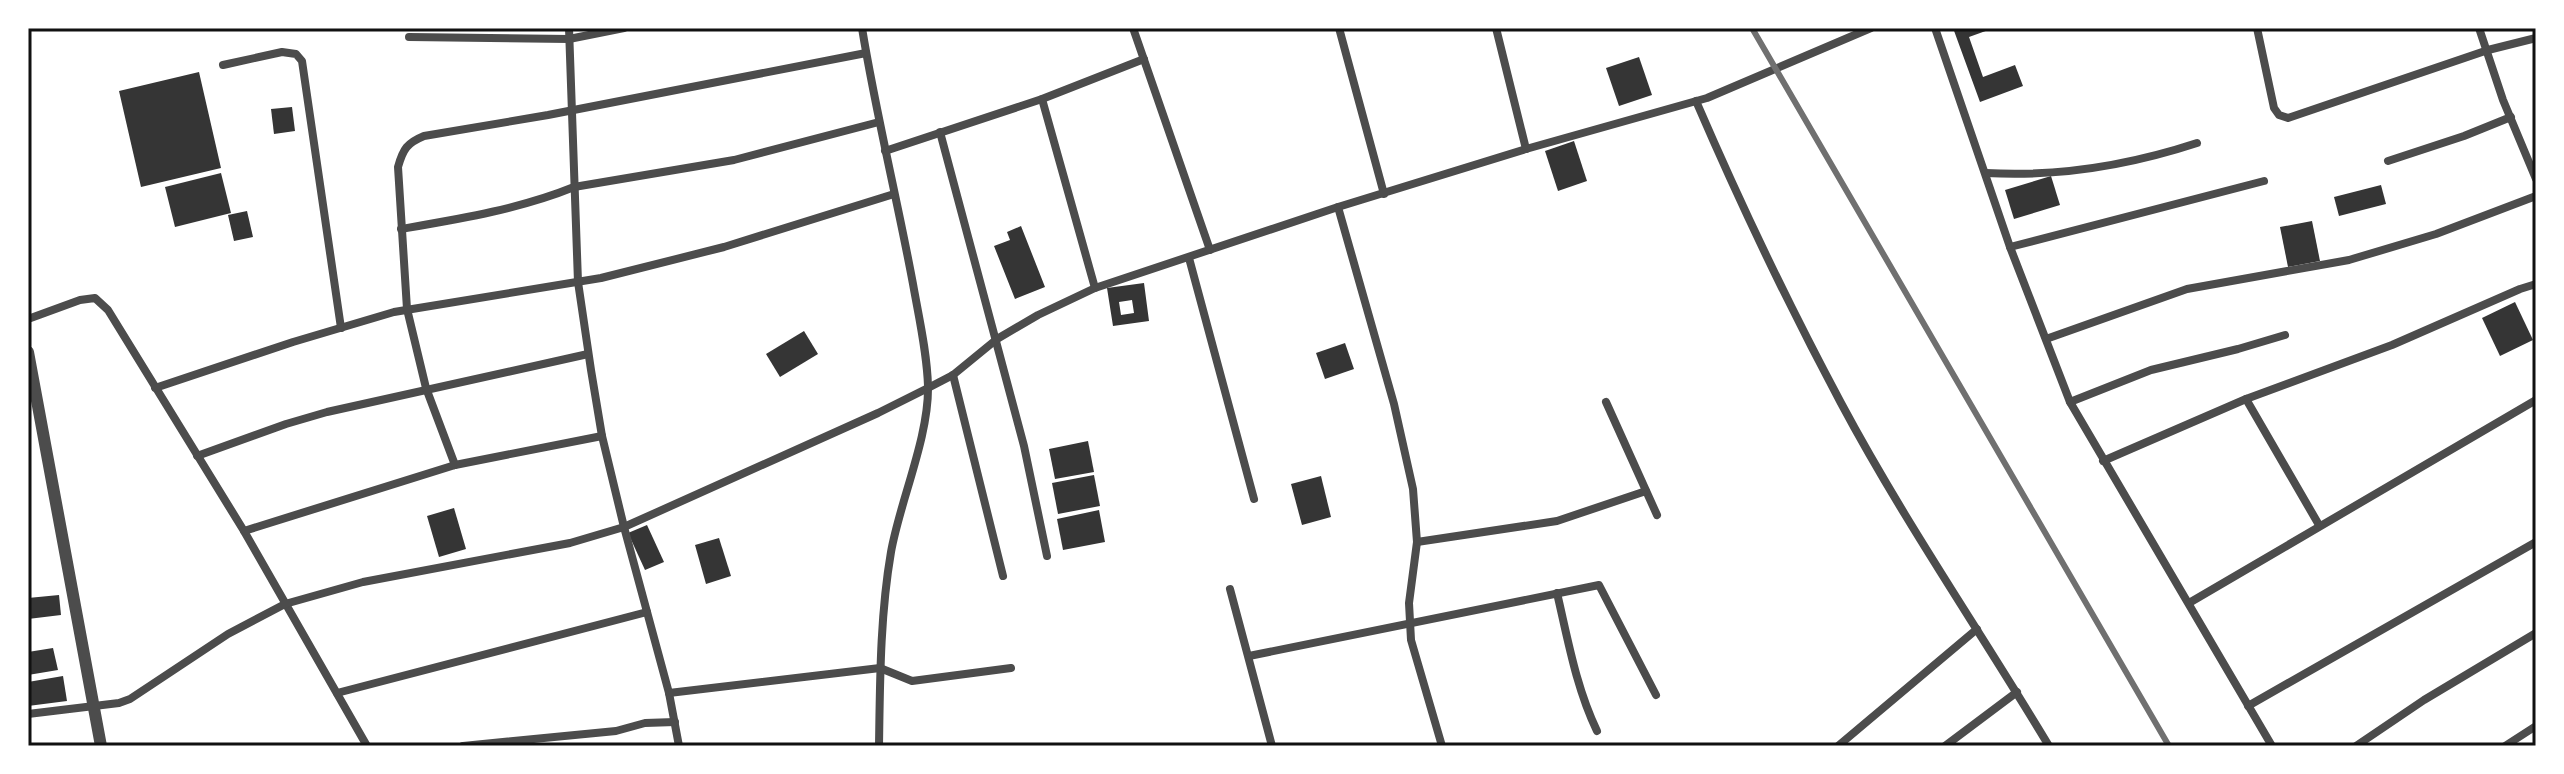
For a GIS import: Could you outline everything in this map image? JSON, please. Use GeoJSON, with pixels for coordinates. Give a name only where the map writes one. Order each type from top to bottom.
{"type":"FeatureCollection","features":[{"type":"Feature","properties":{"kind":"street"},"geometry":{"type":"LineString","coordinates":[[569,28],[578,282],[588,354],[602,436],[669,693],[679,746]]}},
{"type":"Feature","properties":{"kind":"street"},"geometry":{"type":"LineString","coordinates":[[409,37],[569,39],[624,28]]}},
{"type":"Feature","properties":{"kind":"street"},"geometry":{"type":"LineString","coordinates":[[862,28],[925,354],[928,388],[926,413],[891,550],[880,668],[879,746]]}},
{"type":"Feature","properties":{"kind":"street"},"geometry":{"type":"LineString","coordinates":[[1133,28],[1210,250]]}},
{"type":"Feature","properties":{"kind":"street"},"geometry":{"type":"LineString","coordinates":[[1339,28],[1384,194]]}},
{"type":"Feature","properties":{"kind":"street"},"geometry":{"type":"LineString","coordinates":[[1496,28],[1526,149]]}},
{"type":"Feature","properties":{"kind":"street"},"geometry":{"type":"LineString","coordinates":[[28,714],[130,699],[228,634],[285,604],[363,582],[570,543],[624,527],[928,388],[953,375],[997,339],[1095,288],[1338,207],[1696,101],[1871,28]]}},
{"type":"Feature","properties":{"kind":"street"},"geometry":{"type":"LineString","coordinates":[[1935,28],[2010,247],[2070,402],[2272,746]]}},
{"type":"Feature","properties":{"kind":"street"},"geometry":{"type":"LineString","coordinates":[[2257,28],[2274,108],[2279,115],[2288,118],[2488,50],[2536,38]]}},
{"type":"Feature","properties":{"kind":"street"},"geometry":{"type":"LineString","coordinates":[[2479,28],[2536,179]]}},
{"type":"Feature","properties":{"kind":"street"},"geometry":{"type":"LineString","coordinates":[[223,65],[282,52],[296,54],[302,61],[341,328]]}},
{"type":"Feature","properties":{"kind":"street"},"geometry":{"type":"LineString","coordinates":[[455,465],[426,388],[407,309],[398,167],[402,151],[409,142],[424,136],[866,53]]}},
{"type":"Feature","properties":{"kind":"street"},"geometry":{"type":"LineString","coordinates":[[885,151],[1042,99],[1144,59]]}},
{"type":"Feature","properties":{"kind":"street"},"geometry":{"type":"LineString","coordinates":[[1042,99],[1095,288]]}},
{"type":"Feature","properties":{"kind":"street"},"geometry":{"type":"LineString","coordinates":[[1696,101],[1737,197],[1841,403],[1894,496],[2049,746]]}},
{"type":"Feature","properties":{"kind":"street"},"geometry":{"type":"LineString","coordinates":[[2388,161],[2511,117]]}},
{"type":"Feature","properties":{"kind":"street"},"geometry":{"type":"LineString","coordinates":[[401,229],[481,213],[555,195],[574,187],[734,160],[879,122]]}},
{"type":"Feature","properties":{"kind":"street"},"geometry":{"type":"LineString","coordinates":[[940,132],[997,339],[1047,556]]}},
{"type":"Feature","properties":{"kind":"street"},"geometry":{"type":"LineString","coordinates":[[1986,173],[2114,165],[2158,156],[2197,143]]}},
{"type":"Feature","properties":{"kind":"street"},"geometry":{"type":"LineString","coordinates":[[2010,247],[2264,181]]}},
{"type":"Feature","properties":{"kind":"street"},"geometry":{"type":"LineString","coordinates":[[155,388],[407,309],[578,282],[724,247],[894,194]]}},
{"type":"Feature","properties":{"kind":"street"},"geometry":{"type":"LineString","coordinates":[[2046,339],[2187,289],[2349,260],[2450,229],[2536,196]]}},
{"type":"Feature","properties":{"kind":"street"},"geometry":{"type":"LineString","coordinates":[[1338,207],[1394,404],[1413,489],[1417,542],[1409,603],[1410,622],[1419,669],[1442,746]]}},
{"type":"Feature","properties":{"kind":"street"},"geometry":{"type":"LineString","coordinates":[[1189,258],[1254,499]]}},
{"type":"Feature","properties":{"kind":"street"},"geometry":{"type":"LineString","coordinates":[[2103,461],[2246,399],[2392,345],[2536,284]]}},
{"type":"Feature","properties":{"kind":"street"},"geometry":{"type":"LineString","coordinates":[[28,319],[71,303],[95,298],[108,310],[244,531],[367,746]]}},
{"type":"Feature","properties":{"kind":"street"},"geometry":{"type":"LineString","coordinates":[[2070,402],[2151,370],[2285,335]]}},
{"type":"Feature","properties":{"kind":"street"},"geometry":{"type":"LineString","coordinates":[[28,352],[101,746]]}},
{"type":"Feature","properties":{"kind":"street"},"geometry":{"type":"LineString","coordinates":[[197,456],[286,424],[426,388],[588,354]]}},
{"type":"Feature","properties":{"kind":"street"},"geometry":{"type":"LineString","coordinates":[[953,375],[1003,576]]}},
{"type":"Feature","properties":{"kind":"street"},"geometry":{"type":"LineString","coordinates":[[2246,399],[2319,525]]}},
{"type":"Feature","properties":{"kind":"street"},"geometry":{"type":"LineString","coordinates":[[2189,603],[2536,400]]}},
{"type":"Feature","properties":{"kind":"street"},"geometry":{"type":"LineString","coordinates":[[1606,402],[1657,515]]}},
{"type":"Feature","properties":{"kind":"street"},"geometry":{"type":"LineString","coordinates":[[244,531],[455,465],[602,436]]}},
{"type":"Feature","properties":{"kind":"street"},"geometry":{"type":"LineString","coordinates":[[1417,542],[1557,521],[1646,491]]}},
{"type":"Feature","properties":{"kind":"street"},"geometry":{"type":"LineString","coordinates":[[2248,706],[2536,542]]}},
{"type":"Feature","properties":{"kind":"street"},"geometry":{"type":"LineString","coordinates":[[1249,656],[1599,585],[1656,695]]}},
{"type":"Feature","properties":{"kind":"street"},"geometry":{"type":"LineString","coordinates":[[1230,589],[1272,746]]}},
{"type":"Feature","properties":{"kind":"street"},"geometry":{"type":"LineString","coordinates":[[1557,593],[1584,704],[1597,731]]}},
{"type":"Feature","properties":{"kind":"street"},"geometry":{"type":"LineString","coordinates":[[337,693],[647,612]]}},
{"type":"Feature","properties":{"kind":"street"},"geometry":{"type":"LineString","coordinates":[[1838,746],[1977,629]]}},
{"type":"Feature","properties":{"kind":"street"},"geometry":{"type":"LineString","coordinates":[[2356,746],[2424,700],[2536,633]]}},
{"type":"Feature","properties":{"kind":"street"},"geometry":{"type":"LineString","coordinates":[[669,693],[880,668],[912,681],[1011,668]]}},
{"type":"Feature","properties":{"kind":"street"},"geometry":{"type":"LineString","coordinates":[[1945,746],[2017,692]]}},
{"type":"Feature","properties":{"kind":"street"},"geometry":{"type":"LineString","coordinates":[[463,746],[675,722]]}},
{"type":"Feature","properties":{"kind":"street"},"geometry":{"type":"LineString","coordinates":[[2505,746],[2536,726]]}},
{"type":"Feature","properties":{"kind":"building"},"geometry":{"type":"Polygon","coordinates":[[[1953,28],[1994,28],[1969,37],[1983,77],[2015,65],[2023,86],[1980,102],[1953,28]]]}},
{"type":"Feature","properties":{"kind":"building"},"geometry":{"type":"Polygon","coordinates":[[[1639,57],[1652,95],[1619,106],[1606,68],[1639,57]]]}},
{"type":"Feature","properties":{"kind":"building"},"geometry":{"type":"Polygon","coordinates":[[[199,72],[221,168],[141,187],[119,91],[199,72]]]}},
{"type":"Feature","properties":{"kind":"building"},"geometry":{"type":"Polygon","coordinates":[[[292,107],[295,131],[274,134],[271,109],[292,107]]]}},
{"type":"Feature","properties":{"kind":"building"},"geometry":{"type":"Polygon","coordinates":[[[1574,141],[1587,181],[1558,191],[1545,151],[1574,141]]]}},
{"type":"Feature","properties":{"kind":"building"},"geometry":{"type":"Polygon","coordinates":[[[221,173],[231,213],[175,227],[165,187],[221,173]]]}},
{"type":"Feature","properties":{"kind":"building"},"geometry":{"type":"Polygon","coordinates":[[[2051,176],[2060,205],[2014,219],[2005,190],[2051,176]]]}},
{"type":"Feature","properties":{"kind":"building"},"geometry":{"type":"Polygon","coordinates":[[[2381,185],[2386,204],[2339,216],[2334,197],[2381,185]]]}},
{"type":"Feature","properties":{"kind":"building"},"geometry":{"type":"Polygon","coordinates":[[[247,211],[253,237],[234,241],[228,215],[247,211]]]}},
{"type":"Feature","properties":{"kind":"building"},"geometry":{"type":"Polygon","coordinates":[[[2312,221],[2320,261],[2288,267],[2280,227],[2312,221]]]}},
{"type":"Feature","properties":{"kind":"building"},"geometry":{"type":"Polygon","coordinates":[[[1021,226],[1045,287],[1015,299],[994,246],[1010,240],[1007,232],[1021,226]]]}},
{"type":"Feature","properties":{"kind":"building"},"geometry":{"type":"Polygon","coordinates":[[[1144,283],[1149,321],[1113,326],[1107,288],[1144,283]],[[1132,300],[1119,302],[1121,315],[1134,313],[1132,300]]]}},
{"type":"Feature","properties":{"kind":"building"},"geometry":{"type":"Polygon","coordinates":[[[2515,302],[2533,340],[2500,356],[2482,318],[2515,302]]]}},
{"type":"Feature","properties":{"kind":"building"},"geometry":{"type":"Polygon","coordinates":[[[804,331],[818,354],[780,377],[766,354],[804,331]]]}},
{"type":"Feature","properties":{"kind":"building"},"geometry":{"type":"Polygon","coordinates":[[[1345,343],[1354,369],[1325,379],[1316,353],[1345,343]]]}},
{"type":"Feature","properties":{"kind":"building"},"geometry":{"type":"Polygon","coordinates":[[[1088,441],[1094,472],[1055,479],[1049,449],[1088,441]]]}},
{"type":"Feature","properties":{"kind":"building"},"geometry":{"type":"Polygon","coordinates":[[[1094,475],[1100,506],[1058,514],[1052,483],[1094,475]]]}},
{"type":"Feature","properties":{"kind":"building"},"geometry":{"type":"Polygon","coordinates":[[[1321,476],[1331,517],[1302,525],[1291,484],[1321,476]]]}},
{"type":"Feature","properties":{"kind":"building"},"geometry":{"type":"Polygon","coordinates":[[[454,508],[466,549],[439,557],[427,516],[454,508]]]}},
{"type":"Feature","properties":{"kind":"building"},"geometry":{"type":"Polygon","coordinates":[[[1099,510],[1105,542],[1063,550],[1057,519],[1099,510]]]}},
{"type":"Feature","properties":{"kind":"building"},"geometry":{"type":"Polygon","coordinates":[[[647,525],[664,562],[645,570],[628,533],[647,525]]]}},
{"type":"Feature","properties":{"kind":"building"},"geometry":{"type":"Polygon","coordinates":[[[719,538],[731,576],[706,584],[695,545],[719,538]]]}},
{"type":"Feature","properties":{"kind":"building"},"geometry":{"type":"Polygon","coordinates":[[[59,595],[61,615],[28,619],[28,598],[59,595]]]}},
{"type":"Feature","properties":{"kind":"building"},"geometry":{"type":"Polygon","coordinates":[[[53,648],[58,670],[28,675],[28,652],[53,648]]]}},
{"type":"Feature","properties":{"kind":"building"},"geometry":{"type":"Polygon","coordinates":[[[63,676],[67,701],[28,706],[28,682],[63,676]]]}},
{"type":"Feature","properties":{"kind":"railway"},"geometry":{"type":"LineString","coordinates":[[1752,28],[2169,746]]}}]}
